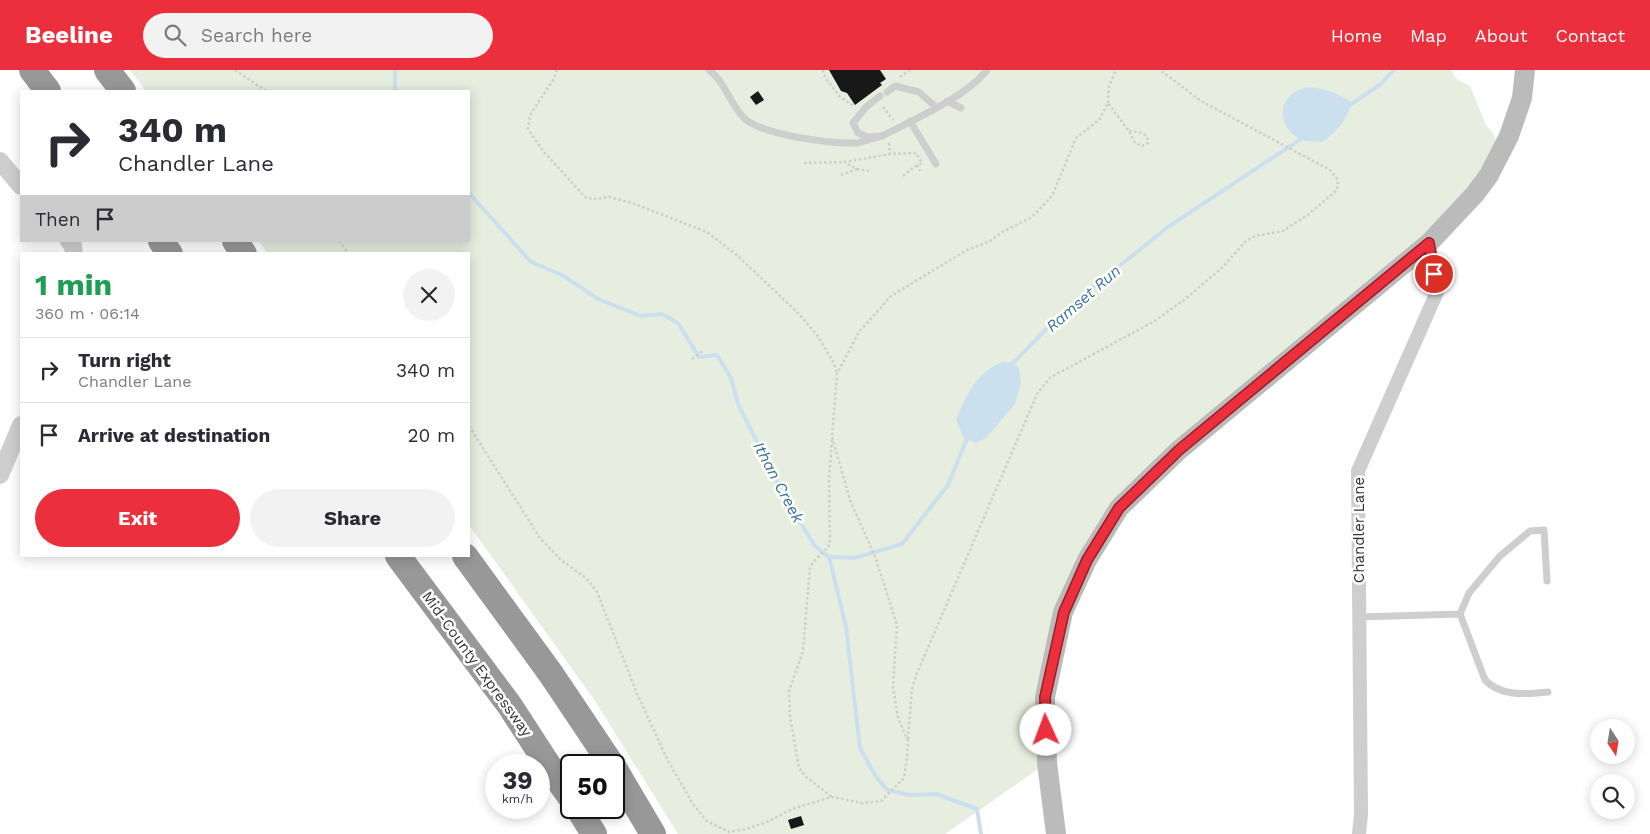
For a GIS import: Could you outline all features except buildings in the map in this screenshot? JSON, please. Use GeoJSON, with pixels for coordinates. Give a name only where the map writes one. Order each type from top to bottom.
{"type":"FeatureCollection","features":[{"type":"Feature","properties":{"kind":"highway"},"geometry":{"type":"LineString","coordinates":[[32,70],[47,90]]}},
{"type":"Feature","properties":{"kind":"highway"},"geometry":{"type":"LineString","coordinates":[[107,70],[122,90]]}},
{"type":"Feature","properties":{"kind":"highway","name":"Mid-County Expressway"},"geometry":{"type":"LineString","coordinates":[[399,557],[510,706],[560,783]]}},
{"type":"Feature","properties":{"kind":"highway"},"geometry":{"type":"LineString","coordinates":[[466,557],[551,674],[605,754]]}},
{"type":"Feature","properties":{"kind":"highway"},"geometry":{"type":"LineString","coordinates":[[625,786],[653,834]]}},
{"type":"Feature","properties":{"kind":"highway"},"geometry":{"type":"LineString","coordinates":[[585,819],[594,834]]}},
{"type":"Feature","properties":{"kind":"main road"},"geometry":{"type":"LineString","coordinates":[[1056,834],[1047,763],[1045,697],[1064,612],[1087,560],[1105,530],[1119,508],[1179,450],[1429,243],[1475,194],[1496,164],[1518,113],[1522,98],[1525,70]]}},
{"type":"Feature","properties":{"kind":"street"},"geometry":{"type":"LineString","coordinates":[[0,161],[20,185]]}},
{"type":"Feature","properties":{"kind":"street","name":"Chandler Lane"},"geometry":{"type":"LineString","coordinates":[[1359,834],[1361,814],[1358,471],[1437,292],[1429,243]]}},
{"type":"Feature","properties":{"kind":"street"},"geometry":{"type":"LineString","coordinates":[[0,475],[20,427]]}},
{"type":"Feature","properties":{"kind":"lane"},"geometry":{"type":"LineString","coordinates":[[709,70],[719,81],[745,119],[769,131],[826,142],[858,143],[882,136],[947,101],[978,81],[987,70]]}},
{"type":"Feature","properties":{"kind":"lane"},"geometry":{"type":"LineString","coordinates":[[886,92],[895,86],[919,92],[936,107]]}},
{"type":"Feature","properties":{"kind":"lane"},"geometry":{"type":"LineString","coordinates":[[878,97],[866,107],[853,123],[858,133],[868,137],[882,136]]}},
{"type":"Feature","properties":{"kind":"lane"},"geometry":{"type":"LineString","coordinates":[[947,101],[961,108]]}},
{"type":"Feature","properties":{"kind":"lane"},"geometry":{"type":"LineString","coordinates":[[910,121],[936,164]]}},
{"type":"Feature","properties":{"kind":"lane"},"geometry":{"type":"LineString","coordinates":[[1547,581],[1544,530],[1530,531],[1500,556],[1481,577],[1469,593],[1460,614],[1484,680],[1492,688],[1524,694],[1548,692]]}},
{"type":"Feature","properties":{"kind":"lane"},"geometry":{"type":"LineString","coordinates":[[1359,617],[1460,614]]}},
{"type":"Feature","properties":{"kind":"path"},"geometry":{"type":"LineString","coordinates":[[236,70],[265,90]]}},
{"type":"Feature","properties":{"kind":"path"},"geometry":{"type":"LineString","coordinates":[[557,70],[553,80],[530,115],[528,129],[544,152],[586,198],[609,198],[632,203],[707,232],[738,256],[799,314],[817,335],[834,363],[837,374],[829,478],[830,544],[810,567],[803,650],[789,691],[790,717],[799,768],[806,777],[832,797],[862,804],[881,801],[904,778],[908,758],[912,689],[917,673],[1038,392],[1051,377],[1154,322],[1223,267],[1245,242],[1255,236],[1283,231],[1337,190],[1338,180],[1330,170],[1201,101],[1160,70]]}},
{"type":"Feature","properties":{"kind":"path"},"geometry":{"type":"LineString","coordinates":[[823,70],[824,75],[840,96],[854,106]]}},
{"type":"Feature","properties":{"kind":"path"},"geometry":{"type":"LineString","coordinates":[[896,79],[910,70]]}},
{"type":"Feature","properties":{"kind":"path"},"geometry":{"type":"LineString","coordinates":[[837,374],[859,332],[891,296],[967,250],[990,241],[1002,232],[1032,216],[1052,196],[1076,138],[1099,120],[1108,103],[1109,86],[1116,70]]}},
{"type":"Feature","properties":{"kind":"path"},"geometry":{"type":"LineString","coordinates":[[878,97],[898,128]]}},
{"type":"Feature","properties":{"kind":"path"},"geometry":{"type":"LineString","coordinates":[[1108,103],[1129,131],[1135,143],[1142,146],[1148,143],[1147,137],[1143,133],[1129,131]]}},
{"type":"Feature","properties":{"kind":"path"},"geometry":{"type":"LineString","coordinates":[[804,164],[844,162],[890,154],[916,152],[922,163],[903,176],[901,175]]}},
{"type":"Feature","properties":{"kind":"path"},"geometry":{"type":"LineString","coordinates":[[844,162],[857,169],[869,171]]}},
{"type":"Feature","properties":{"kind":"path"},"geometry":{"type":"LineString","coordinates":[[917,165],[920,172]]}},
{"type":"Feature","properties":{"kind":"path"},"geometry":{"type":"LineString","coordinates":[[841,175],[857,169]]}},
{"type":"Feature","properties":{"kind":"path"},"geometry":{"type":"LineString","coordinates":[[340,242],[347,252]]}},
{"type":"Feature","properties":{"kind":"path"},"geometry":{"type":"LineString","coordinates":[[692,359],[704,350]]}},
{"type":"Feature","properties":{"kind":"path"},"geometry":{"type":"LineString","coordinates":[[470,428],[540,538],[561,560],[586,578],[597,592],[636,691],[668,761],[693,804],[707,821],[729,832],[746,829],[766,822],[792,809],[832,797]]}},
{"type":"Feature","properties":{"kind":"path"},"geometry":{"type":"LineString","coordinates":[[832,437],[850,500],[872,548],[897,625],[894,687],[898,718],[908,741]]}},
{"type":"Feature","properties":{"kind":"green space"},"geometry":{"type":"Polygon","coordinates":[[[130,70],[1451,70],[1456,79],[1470,86],[1486,125],[1493,133],[1499,149],[1475,194],[1119,508],[1063,612],[1047,763],[945,834],[678,834],[595,701],[470,526],[470,252],[267,252],[260,242],[470,242],[470,90],[145,90],[130,70]]]}},
{"type":"Feature","properties":{"kind":"water"},"geometry":{"type":"Polygon","coordinates":[[[1310,87],[1332,92],[1351,102],[1341,125],[1322,142],[1306,141],[1297,138],[1286,125],[1283,118],[1285,102],[1290,95],[1299,89],[1310,87]]]}},
{"type":"Feature","properties":{"kind":"water"},"geometry":{"type":"Polygon","coordinates":[[[1002,362],[1012,362],[1019,368],[1021,384],[1015,404],[986,438],[976,443],[963,437],[956,419],[973,385],[985,372],[1002,362]]]}},
{"type":"Feature","properties":{"kind":"waterway","name":"Ithan Creek"},"geometry":{"type":"LineString","coordinates":[[395,70],[395,90]]}},
{"type":"Feature","properties":{"kind":"waterway","name":"Ramset Run"},"geometry":{"type":"LineString","coordinates":[[1347,107],[1381,84],[1394,70]]}},
{"type":"Feature","properties":{"kind":"waterway","name":"Ramset Run"},"geometry":{"type":"LineString","coordinates":[[1011,365],[1066,309],[1168,227],[1304,137]]}},
{"type":"Feature","properties":{"kind":"waterway","name":"Ithan Creek"},"geometry":{"type":"LineString","coordinates":[[470,194],[531,262],[562,275],[598,299],[641,316],[662,314],[678,323],[699,357],[717,355],[731,378],[738,404],[786,500],[815,546],[829,557],[846,627],[860,748],[875,775],[887,790],[909,795],[936,794],[977,809],[981,834]]}},
{"type":"Feature","properties":{"kind":"waterway","name":"Ramset Run"},"geometry":{"type":"LineString","coordinates":[[829,557],[854,558],[902,544],[948,485],[968,436]]}},
{"type":"Feature","properties":{"kind":"route"},"geometry":{"type":"LineString","coordinates":[[1046,730],[1045,697],[1064,612],[1087,560],[1119,508],[1179,450],[1429,243],[1434,274]]}}]}
